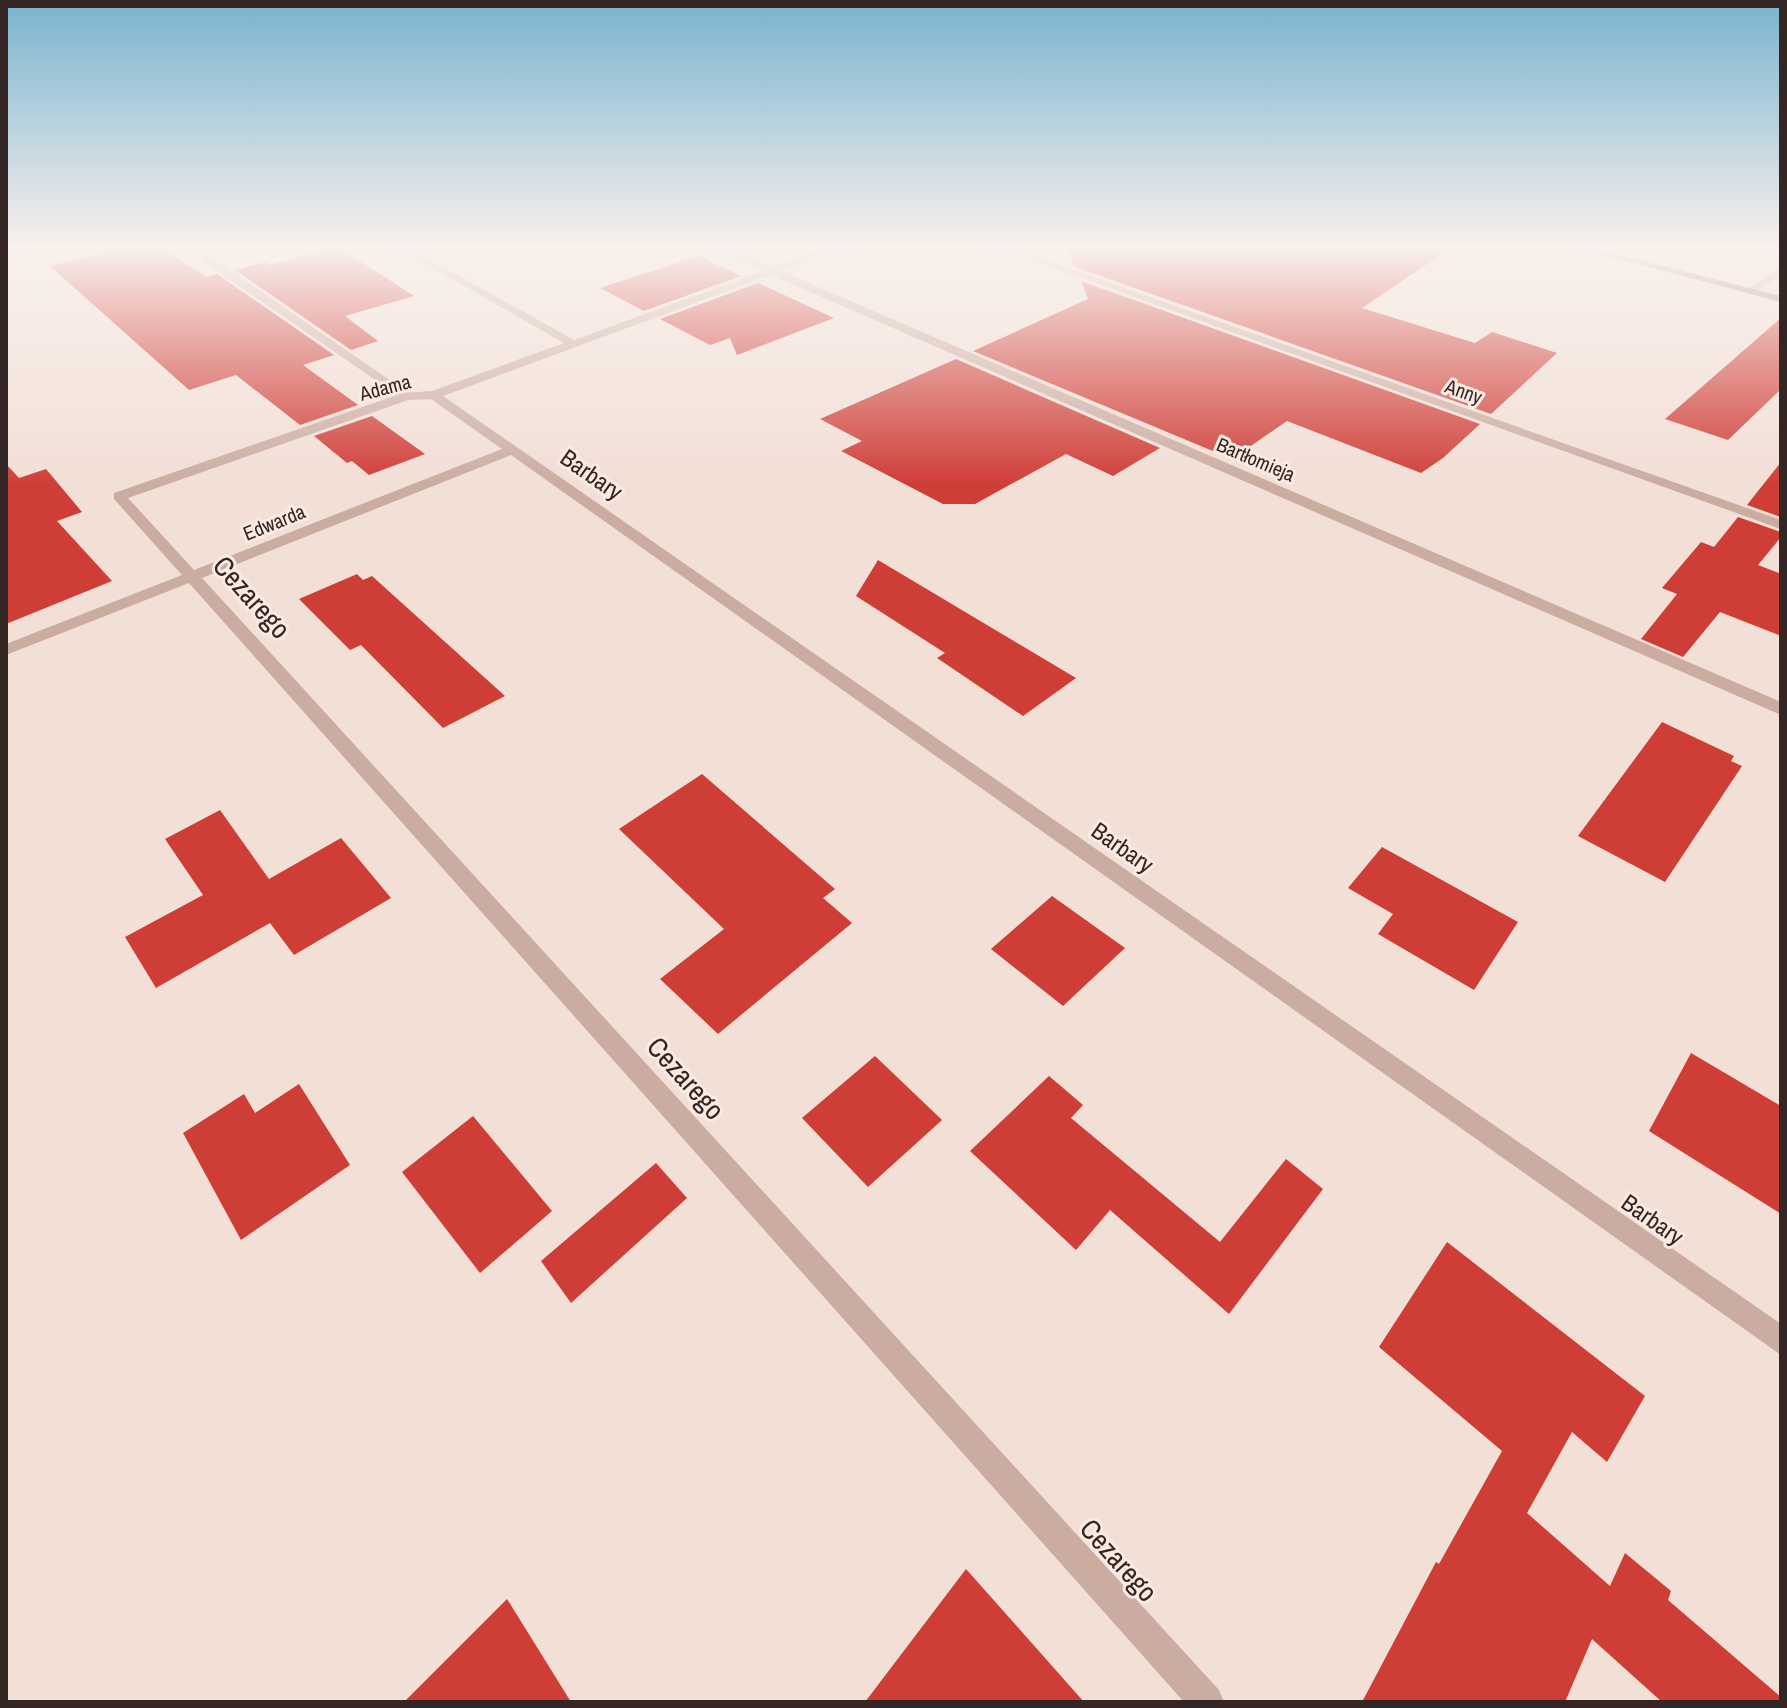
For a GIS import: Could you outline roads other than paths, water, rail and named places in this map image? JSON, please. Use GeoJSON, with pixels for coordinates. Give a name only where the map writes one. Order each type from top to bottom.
{"type":"FeatureCollection","features":[{"type":"Feature","properties":{"kind":"street"},"geometry":{"type":"LineString","coordinates":[[304,326],[407,396]]}},
{"type":"Feature","properties":{"kind":"street"},"geometry":{"type":"LineString","coordinates":[[541,326],[572,343]]}},
{"type":"Feature","properties":{"kind":"street","name":"Adama"},"geometry":{"type":"LineString","coordinates":[[119,496],[407,396],[434,395],[620,326]]}},
{"type":"Feature","properties":{"kind":"street","name":"Bartłomieja"},"geometry":{"type":"LineString","coordinates":[[898,326],[1781,709]]}},
{"type":"Feature","properties":{"kind":"street","name":"Anny"},"geometry":{"type":"LineString","coordinates":[[1221,326],[1781,525]]}},
{"type":"Feature","properties":{"kind":"street","name":"Barbary"},"geometry":{"type":"LineString","coordinates":[[434,395],[1781,1341]]}},
{"type":"Feature","properties":{"kind":"street","name":"Edwarda"},"geometry":{"type":"LineString","coordinates":[[6,650],[512,450]]}},
{"type":"Feature","properties":{"kind":"street","name":"Cezarego"},"geometry":{"type":"LineString","coordinates":[[119,496],[1207,1702]]}}]}
